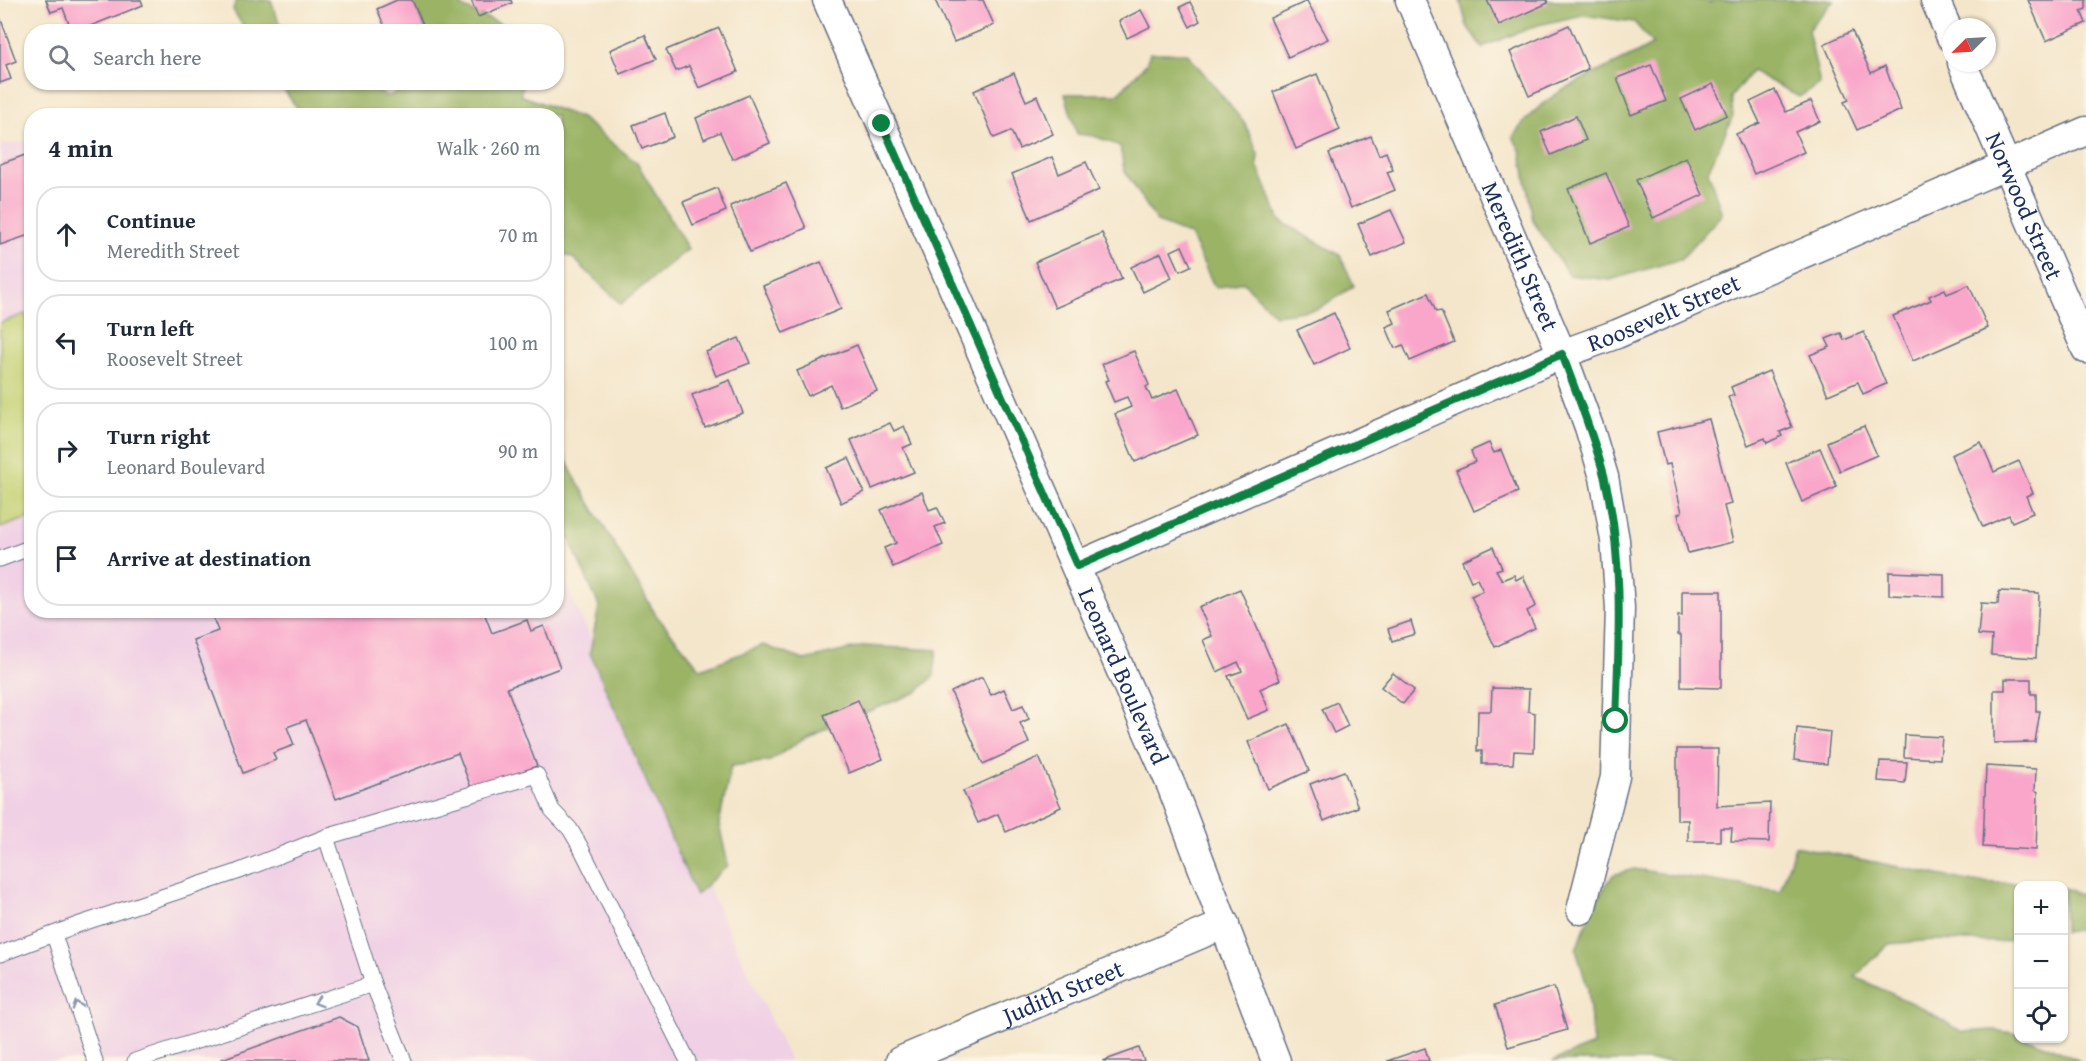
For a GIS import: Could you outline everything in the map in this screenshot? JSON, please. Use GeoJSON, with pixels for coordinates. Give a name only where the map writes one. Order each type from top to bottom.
{"type":"FeatureCollection","features":[{"type":"Feature","properties":{"kind":"street","name":"Leonard Boulevard"},"geometry":{"type":"LineString","coordinates":[[827,0],[1077,566],[1171,785],[1276,1061]]}},
{"type":"Feature","properties":{"kind":"street","name":"Meredith Street"},"geometry":{"type":"LineString","coordinates":[[1410,0],[1562,354],[1589,427],[1604,477],[1615,540],[1620,608],[1615,777],[1581,910]]}},
{"type":"Feature","properties":{"kind":"street"},"geometry":{"type":"LineString","coordinates":[[1935,0],[1943,18]]}},
{"type":"Feature","properties":{"kind":"street","name":"Norwood Street"},"geometry":{"type":"LineString","coordinates":[[1966,72],[2086,349]]}},
{"type":"Feature","properties":{"kind":"street","name":"Roosevelt Street"},"geometry":{"type":"LineString","coordinates":[[1077,566],[1562,354],[1617,334],[2086,131]]}},
{"type":"Feature","properties":{"kind":"street","name":"Judith Street"},"geometry":{"type":"LineString","coordinates":[[900,1061],[1225,924]]}},
{"type":"Feature","properties":{"kind":"lane"},"geometry":{"type":"LineString","coordinates":[[0,559],[24,550]]}},
{"type":"Feature","properties":{"kind":"lane"},"geometry":{"type":"LineString","coordinates":[[0,954],[237,872],[326,837],[537,775],[552,810],[570,829],[581,848],[688,1061]]}},
{"type":"Feature","properties":{"kind":"lane"},"geometry":{"type":"LineString","coordinates":[[326,837],[373,984],[404,1061]]}},
{"type":"Feature","properties":{"kind":"lane"},"geometry":{"type":"LineString","coordinates":[[54,934],[95,1061]]}},
{"type":"Feature","properties":{"kind":"lane"},"geometry":{"type":"LineString","coordinates":[[135,1061],[373,984]]}},
{"type":"Feature","properties":{"kind":"shaded area"},"geometry":{"type":"Polygon","coordinates":[[[24,142],[24,618],[564,618],[564,581],[790,1061],[0,1061],[0,145],[24,142]]]}},
{"type":"Feature","properties":{"kind":"green space"},"geometry":{"type":"Polygon","coordinates":[[[236,0],[271,0],[280,24],[242,24],[233,10],[236,0]]]}},
{"type":"Feature","properties":{"kind":"green space"},"geometry":{"type":"Polygon","coordinates":[[[412,0],[457,0],[464,8],[501,24],[423,24],[412,0]]]}},
{"type":"Feature","properties":{"kind":"green space"},"geometry":{"type":"Polygon","coordinates":[[[1460,0],[1707,0],[1710,3],[1714,0],[1834,0],[1808,30],[1820,84],[1799,97],[1752,71],[1731,97],[1733,116],[1708,171],[1722,214],[1681,259],[1610,280],[1569,275],[1533,221],[1521,152],[1513,137],[1542,104],[1559,92],[1653,44],[1634,22],[1583,15],[1538,25],[1482,47],[1467,26],[1460,0]]]}},
{"type":"Feature","properties":{"kind":"green space"},"geometry":{"type":"Polygon","coordinates":[[[1150,53],[1187,53],[1245,124],[1258,154],[1257,165],[1280,221],[1340,255],[1354,286],[1318,309],[1275,315],[1243,282],[1215,288],[1190,235],[1157,222],[1124,170],[1120,146],[1094,136],[1077,134],[1065,94],[1118,94],[1146,64],[1150,53]]]}},
{"type":"Feature","properties":{"kind":"green space"},"geometry":{"type":"Polygon","coordinates":[[[284,90],[375,90],[388,97],[400,90],[522,90],[520,95],[554,108],[297,108],[284,90]]]}},
{"type":"Feature","properties":{"kind":"green space"},"geometry":{"type":"Polygon","coordinates":[[[564,112],[581,118],[637,163],[688,249],[621,304],[573,258],[564,254],[564,112]]]}},
{"type":"Feature","properties":{"kind":"green space"},"geometry":{"type":"Polygon","coordinates":[[[24,314],[24,519],[0,528],[0,323],[24,314]]]}},
{"type":"Feature","properties":{"kind":"green space"},"geometry":{"type":"Polygon","coordinates":[[[564,455],[656,615],[701,669],[763,645],[804,660],[865,646],[937,650],[934,676],[917,692],[807,736],[770,761],[731,766],[719,824],[728,865],[696,895],[590,653],[599,606],[564,527],[564,455]]]}},
{"type":"Feature","properties":{"kind":"green space"},"geometry":{"type":"Polygon","coordinates":[[[1795,846],[1973,882],[2014,883],[2014,939],[1999,942],[1933,940],[1889,944],[1855,977],[1920,1007],[1962,1032],[1994,1030],[2014,1033],[2014,1043],[2039,1043],[2080,1061],[1553,1061],[1593,1045],[1588,989],[1576,949],[1597,899],[1613,875],[1634,869],[1780,891],[1795,846]]]}},
{"type":"Feature","properties":{"kind":"green space"},"geometry":{"type":"Polygon","coordinates":[[[2068,890],[2086,897],[2086,928],[2068,931],[2068,890]]]}},
{"type":"Feature","properties":{"kind":"building"},"geometry":{"type":"Polygon","coordinates":[[[46,0],[141,0],[143,5],[96,24],[69,24],[63,8],[51,12],[46,0]]]}},
{"type":"Feature","properties":{"kind":"building"},"geometry":{"type":"Polygon","coordinates":[[[397,0],[412,0],[422,24],[384,24],[377,9],[397,0]]]}},
{"type":"Feature","properties":{"kind":"building"},"geometry":{"type":"Polygon","coordinates":[[[471,0],[511,0],[512,3],[478,17],[471,0]]]}},
{"type":"Feature","properties":{"kind":"building"},"geometry":{"type":"Polygon","coordinates":[[[935,0],[983,0],[994,25],[954,42],[935,0]]]}},
{"type":"Feature","properties":{"kind":"building"},"geometry":{"type":"Polygon","coordinates":[[[1487,0],[1547,0],[1548,3],[1499,25],[1487,0]]]}},
{"type":"Feature","properties":{"kind":"building"},"geometry":{"type":"Polygon","coordinates":[[[2028,0],[2086,0],[2086,9],[2081,11],[2086,23],[2046,41],[2028,0]]]}},
{"type":"Feature","properties":{"kind":"building"},"geometry":{"type":"Polygon","coordinates":[[[1307,1],[1328,39],[1288,57],[1270,18],[1307,1]]]}},
{"type":"Feature","properties":{"kind":"building"},"geometry":{"type":"Polygon","coordinates":[[[1190,2],[1200,21],[1190,27],[1180,7],[1190,2]]]}},
{"type":"Feature","properties":{"kind":"building"},"geometry":{"type":"Polygon","coordinates":[[[1141,10],[1150,27],[1127,38],[1119,21],[1141,10]]]}},
{"type":"Feature","properties":{"kind":"building"},"geometry":{"type":"Polygon","coordinates":[[[0,17],[16,61],[6,65],[11,79],[0,83],[0,17]]]}},
{"type":"Feature","properties":{"kind":"building"},"geometry":{"type":"Polygon","coordinates":[[[1569,25],[1588,69],[1529,96],[1510,52],[1569,25]]]}},
{"type":"Feature","properties":{"kind":"building"},"geometry":{"type":"Polygon","coordinates":[[[719,28],[738,72],[699,88],[689,66],[676,71],[666,50],[719,28]]]}},
{"type":"Feature","properties":{"kind":"building"},"geometry":{"type":"Polygon","coordinates":[[[1852,31],[1871,73],[1885,66],[1901,110],[1857,130],[1844,102],[1849,100],[1824,44],[1852,31]]]}},
{"type":"Feature","properties":{"kind":"building"},"geometry":{"type":"Polygon","coordinates":[[[645,35],[656,59],[620,74],[610,50],[645,35]]]}},
{"type":"Feature","properties":{"kind":"building"},"geometry":{"type":"Polygon","coordinates":[[[1651,65],[1666,101],[1631,115],[1617,78],[1651,65]]]}},
{"type":"Feature","properties":{"kind":"building"},"geometry":{"type":"Polygon","coordinates":[[[1014,73],[1026,101],[1037,96],[1053,134],[1019,149],[1011,131],[994,138],[974,91],[1014,73]]]}},
{"type":"Feature","properties":{"kind":"building"},"geometry":{"type":"Polygon","coordinates":[[[1317,74],[1340,130],[1296,149],[1273,92],[1317,74]]]}},
{"type":"Feature","properties":{"kind":"building"},"geometry":{"type":"Polygon","coordinates":[[[1713,84],[1727,115],[1695,130],[1681,99],[1713,84]]]}},
{"type":"Feature","properties":{"kind":"building"},"geometry":{"type":"Polygon","coordinates":[[[1775,90],[1786,112],[1811,101],[1820,121],[1795,132],[1804,152],[1754,174],[1736,134],[1760,123],[1750,102],[1775,90]]]}},
{"type":"Feature","properties":{"kind":"building"},"geometry":{"type":"Polygon","coordinates":[[[749,95],[770,143],[732,159],[720,132],[704,139],[696,118],[749,95]]]}},
{"type":"Feature","properties":{"kind":"building"},"geometry":{"type":"Polygon","coordinates":[[[665,113],[673,137],[642,149],[633,125],[665,113]]]}},
{"type":"Feature","properties":{"kind":"building"},"geometry":{"type":"Polygon","coordinates":[[[1576,116],[1586,140],[1551,155],[1541,132],[1576,116]]]}},
{"type":"Feature","properties":{"kind":"building"},"geometry":{"type":"Polygon","coordinates":[[[1371,136],[1379,155],[1386,152],[1393,170],[1387,172],[1395,190],[1351,208],[1329,153],[1371,136]]]}},
{"type":"Feature","properties":{"kind":"building"},"geometry":{"type":"Polygon","coordinates":[[[24,155],[24,237],[0,245],[0,164],[24,155]]]}},
{"type":"Feature","properties":{"kind":"building"},"geometry":{"type":"Polygon","coordinates":[[[1052,157],[1059,174],[1086,162],[1099,190],[1031,220],[1012,174],[1052,157]]]}},
{"type":"Feature","properties":{"kind":"building"},"geometry":{"type":"Polygon","coordinates":[[[1686,157],[1703,195],[1653,218],[1636,180],[1686,157]]]}},
{"type":"Feature","properties":{"kind":"building"},"geometry":{"type":"Polygon","coordinates":[[[1606,173],[1629,227],[1590,243],[1568,189],[1606,173]]]}},
{"type":"Feature","properties":{"kind":"building"},"geometry":{"type":"Polygon","coordinates":[[[786,183],[806,228],[750,252],[730,206],[786,183]]]}},
{"type":"Feature","properties":{"kind":"building"},"geometry":{"type":"Polygon","coordinates":[[[717,188],[726,211],[693,225],[683,202],[717,188]]]}},
{"type":"Feature","properties":{"kind":"building"},"geometry":{"type":"Polygon","coordinates":[[[1391,210],[1406,242],[1372,257],[1358,224],[1391,210]]]}},
{"type":"Feature","properties":{"kind":"building"},"geometry":{"type":"Polygon","coordinates":[[[1102,233],[1122,279],[1055,308],[1035,262],[1102,233]]]}},
{"type":"Feature","properties":{"kind":"building"},"geometry":{"type":"Polygon","coordinates":[[[1182,246],[1191,266],[1180,271],[1171,251],[1182,246]]]}},
{"type":"Feature","properties":{"kind":"building"},"geometry":{"type":"Polygon","coordinates":[[[1161,253],[1172,278],[1143,292],[1131,267],[1161,253]]]}},
{"type":"Feature","properties":{"kind":"building"},"geometry":{"type":"Polygon","coordinates":[[[821,262],[841,309],[783,333],[763,286],[821,262]]]}},
{"type":"Feature","properties":{"kind":"building"},"geometry":{"type":"Polygon","coordinates":[[[1969,285],[1988,328],[1913,361],[1893,316],[1931,300],[1929,296],[1945,289],[1947,294],[1969,285]]]}},
{"type":"Feature","properties":{"kind":"building"},"geometry":{"type":"Polygon","coordinates":[[[1428,293],[1436,312],[1441,311],[1454,342],[1410,361],[1403,345],[1395,348],[1386,327],[1395,323],[1389,310],[1428,293]]]}},
{"type":"Feature","properties":{"kind":"building"},"geometry":{"type":"Polygon","coordinates":[[[1334,313],[1350,348],[1314,365],[1297,330],[1334,313]]]}},
{"type":"Feature","properties":{"kind":"building"},"geometry":{"type":"Polygon","coordinates":[[[1864,332],[1886,384],[1863,394],[1858,382],[1828,395],[1810,355],[1830,347],[1826,339],[1841,333],[1844,340],[1864,332]]]}},
{"type":"Feature","properties":{"kind":"building"},"geometry":{"type":"Polygon","coordinates":[[[739,338],[750,363],[716,376],[706,352],[739,338]]]}},
{"type":"Feature","properties":{"kind":"building"},"geometry":{"type":"Polygon","coordinates":[[[857,345],[877,391],[840,407],[831,385],[808,396],[797,371],[857,345]]]}},
{"type":"Feature","properties":{"kind":"building"},"geometry":{"type":"Polygon","coordinates":[[[1134,351],[1149,385],[1146,387],[1152,400],[1178,389],[1198,435],[1135,462],[1115,414],[1131,407],[1127,397],[1114,402],[1105,381],[1109,380],[1102,364],[1134,351]]]}},
{"type":"Feature","properties":{"kind":"building"},"geometry":{"type":"Polygon","coordinates":[[[1769,371],[1792,427],[1780,432],[1782,436],[1767,443],[1765,438],[1748,445],[1728,397],[1734,395],[1731,387],[1769,371]]]}},
{"type":"Feature","properties":{"kind":"building"},"geometry":{"type":"Polygon","coordinates":[[[730,380],[743,413],[705,428],[692,395],[730,380]]]}},
{"type":"Feature","properties":{"kind":"building"},"geometry":{"type":"Polygon","coordinates":[[[1709,419],[1731,504],[1724,506],[1733,542],[1688,553],[1678,514],[1682,512],[1670,464],[1665,465],[1657,432],[1709,419]]]}},
{"type":"Feature","properties":{"kind":"building"},"geometry":{"type":"Polygon","coordinates":[[[890,423],[894,431],[904,426],[912,444],[903,448],[914,472],[872,489],[851,440],[890,423]]]}},
{"type":"Feature","properties":{"kind":"building"},"geometry":{"type":"Polygon","coordinates":[[[1864,426],[1877,455],[1840,471],[1827,442],[1864,426]]]}},
{"type":"Feature","properties":{"kind":"building"},"geometry":{"type":"Polygon","coordinates":[[[1981,442],[1994,472],[2019,461],[2033,493],[2026,496],[2033,513],[2012,522],[2009,515],[1983,527],[1951,455],[1981,442]]]}},
{"type":"Feature","properties":{"kind":"building"},"geometry":{"type":"Polygon","coordinates":[[[1489,443],[1494,453],[1501,450],[1518,492],[1474,511],[1456,470],[1475,462],[1471,451],[1489,443]]]}},
{"type":"Feature","properties":{"kind":"building"},"geometry":{"type":"Polygon","coordinates":[[[1820,448],[1837,487],[1802,502],[1786,463],[1820,448]]]}},
{"type":"Feature","properties":{"kind":"building"},"geometry":{"type":"Polygon","coordinates":[[[849,458],[864,492],[841,503],[826,468],[849,458]]]}},
{"type":"Feature","properties":{"kind":"building"},"geometry":{"type":"Polygon","coordinates":[[[922,492],[929,510],[937,507],[945,523],[935,527],[943,545],[893,567],[884,548],[896,543],[881,510],[922,492]]]}},
{"type":"Feature","properties":{"kind":"building"},"geometry":{"type":"Polygon","coordinates":[[[1493,547],[1502,568],[1496,570],[1502,580],[1514,575],[1516,580],[1523,576],[1536,606],[1527,611],[1535,628],[1495,647],[1471,596],[1483,591],[1477,579],[1471,581],[1462,561],[1493,547]]]}},
{"type":"Feature","properties":{"kind":"building"},"geometry":{"type":"Polygon","coordinates":[[[1889,572],[1944,574],[1944,597],[1889,595],[1889,572]]]}},
{"type":"Feature","properties":{"kind":"building"},"geometry":{"type":"Polygon","coordinates":[[[1240,589],[1280,680],[1260,689],[1269,710],[1247,719],[1228,676],[1242,671],[1238,662],[1217,672],[1203,640],[1212,636],[1199,607],[1240,589]]]}},
{"type":"Feature","properties":{"kind":"building"},"geometry":{"type":"Polygon","coordinates":[[[1682,591],[1721,591],[1721,688],[1681,687],[1681,635],[1678,635],[1678,616],[1682,616],[1682,591]]]}},
{"type":"Feature","properties":{"kind":"building"},"geometry":{"type":"Polygon","coordinates":[[[1999,591],[2039,593],[2036,658],[1991,655],[1992,636],[1978,635],[1981,603],[1998,604],[1999,591]]]}},
{"type":"Feature","properties":{"kind":"building"},"geometry":{"type":"Polygon","coordinates":[[[213,618],[486,618],[492,633],[527,620],[531,631],[544,626],[560,668],[507,688],[537,766],[472,790],[458,753],[336,799],[306,720],[287,727],[294,745],[273,753],[276,760],[243,773],[193,640],[218,631],[213,618]]]}},
{"type":"Feature","properties":{"kind":"building"},"geometry":{"type":"Polygon","coordinates":[[[1411,621],[1415,634],[1392,641],[1388,629],[1411,621]]]}},
{"type":"Feature","properties":{"kind":"building"},"geometry":{"type":"Polygon","coordinates":[[[1393,673],[1414,690],[1403,704],[1381,687],[1393,673]]]}},
{"type":"Feature","properties":{"kind":"building"},"geometry":{"type":"Polygon","coordinates":[[[982,677],[991,695],[1004,689],[1013,709],[1023,705],[1029,719],[1020,723],[1029,743],[983,764],[951,692],[982,677]]]}},
{"type":"Feature","properties":{"kind":"building"},"geometry":{"type":"Polygon","coordinates":[[[2005,679],[2031,679],[2031,694],[2036,694],[2036,711],[2040,711],[2035,742],[1994,743],[1994,690],[2005,690],[2005,679]]]}},
{"type":"Feature","properties":{"kind":"building"},"geometry":{"type":"Polygon","coordinates":[[[1492,688],[1529,689],[1528,711],[1535,713],[1534,752],[1514,751],[1513,764],[1482,764],[1482,751],[1477,751],[1478,711],[1491,711],[1492,688]]]}},
{"type":"Feature","properties":{"kind":"building"},"geometry":{"type":"Polygon","coordinates":[[[858,700],[883,759],[849,773],[824,715],[858,700]]]}},
{"type":"Feature","properties":{"kind":"building"},"geometry":{"type":"Polygon","coordinates":[[[1337,702],[1348,726],[1334,733],[1322,709],[1337,702]]]}},
{"type":"Feature","properties":{"kind":"building"},"geometry":{"type":"Polygon","coordinates":[[[1289,724],[1309,771],[1268,789],[1248,742],[1289,724]]]}},
{"type":"Feature","properties":{"kind":"building"},"geometry":{"type":"Polygon","coordinates":[[[1797,728],[1830,732],[1827,764],[1794,760],[1797,728]]]}},
{"type":"Feature","properties":{"kind":"building"},"geometry":{"type":"Polygon","coordinates":[[[1905,735],[1942,737],[1940,759],[1904,757],[1905,735]]]}},
{"type":"Feature","properties":{"kind":"building"},"geometry":{"type":"Polygon","coordinates":[[[1677,749],[1718,749],[1717,806],[1770,803],[1769,842],[1731,841],[1732,828],[1720,828],[1720,841],[1688,841],[1688,820],[1677,820],[1677,749]]]}},
{"type":"Feature","properties":{"kind":"building"},"geometry":{"type":"Polygon","coordinates":[[[1039,757],[1061,807],[1006,832],[998,814],[978,823],[963,791],[1039,757]]]}},
{"type":"Feature","properties":{"kind":"building"},"geometry":{"type":"Polygon","coordinates":[[[1880,761],[1907,762],[1905,783],[1878,781],[1880,761]]]}},
{"type":"Feature","properties":{"kind":"building"},"geometry":{"type":"Polygon","coordinates":[[[1986,766],[2036,769],[2035,790],[2038,792],[2036,850],[1983,847],[1986,766]]]}},
{"type":"Feature","properties":{"kind":"building"},"geometry":{"type":"Polygon","coordinates":[[[1344,771],[1358,807],[1324,821],[1310,784],[1344,771]]]}},
{"type":"Feature","properties":{"kind":"building"},"geometry":{"type":"Polygon","coordinates":[[[1554,987],[1567,1030],[1508,1047],[1495,1005],[1554,987]]]}},
{"type":"Feature","properties":{"kind":"building"},"geometry":{"type":"Polygon","coordinates":[[[339,1017],[358,1027],[369,1061],[223,1061],[222,1059],[339,1017]]]}},
{"type":"Feature","properties":{"kind":"building"},"geometry":{"type":"Polygon","coordinates":[[[1139,1048],[1144,1061],[1103,1061],[1139,1048]]]}},
{"type":"Feature","properties":{"kind":"building"},"geometry":{"type":"Polygon","coordinates":[[[1425,1048],[1429,1061],[1387,1061],[1425,1048]]]}},
{"type":"Feature","properties":{"kind":"route"},"geometry":{"type":"LineString","coordinates":[[882,124],[1077,566],[1562,354],[1600,461],[1615,540],[1620,608],[1616,721]]}}]}
